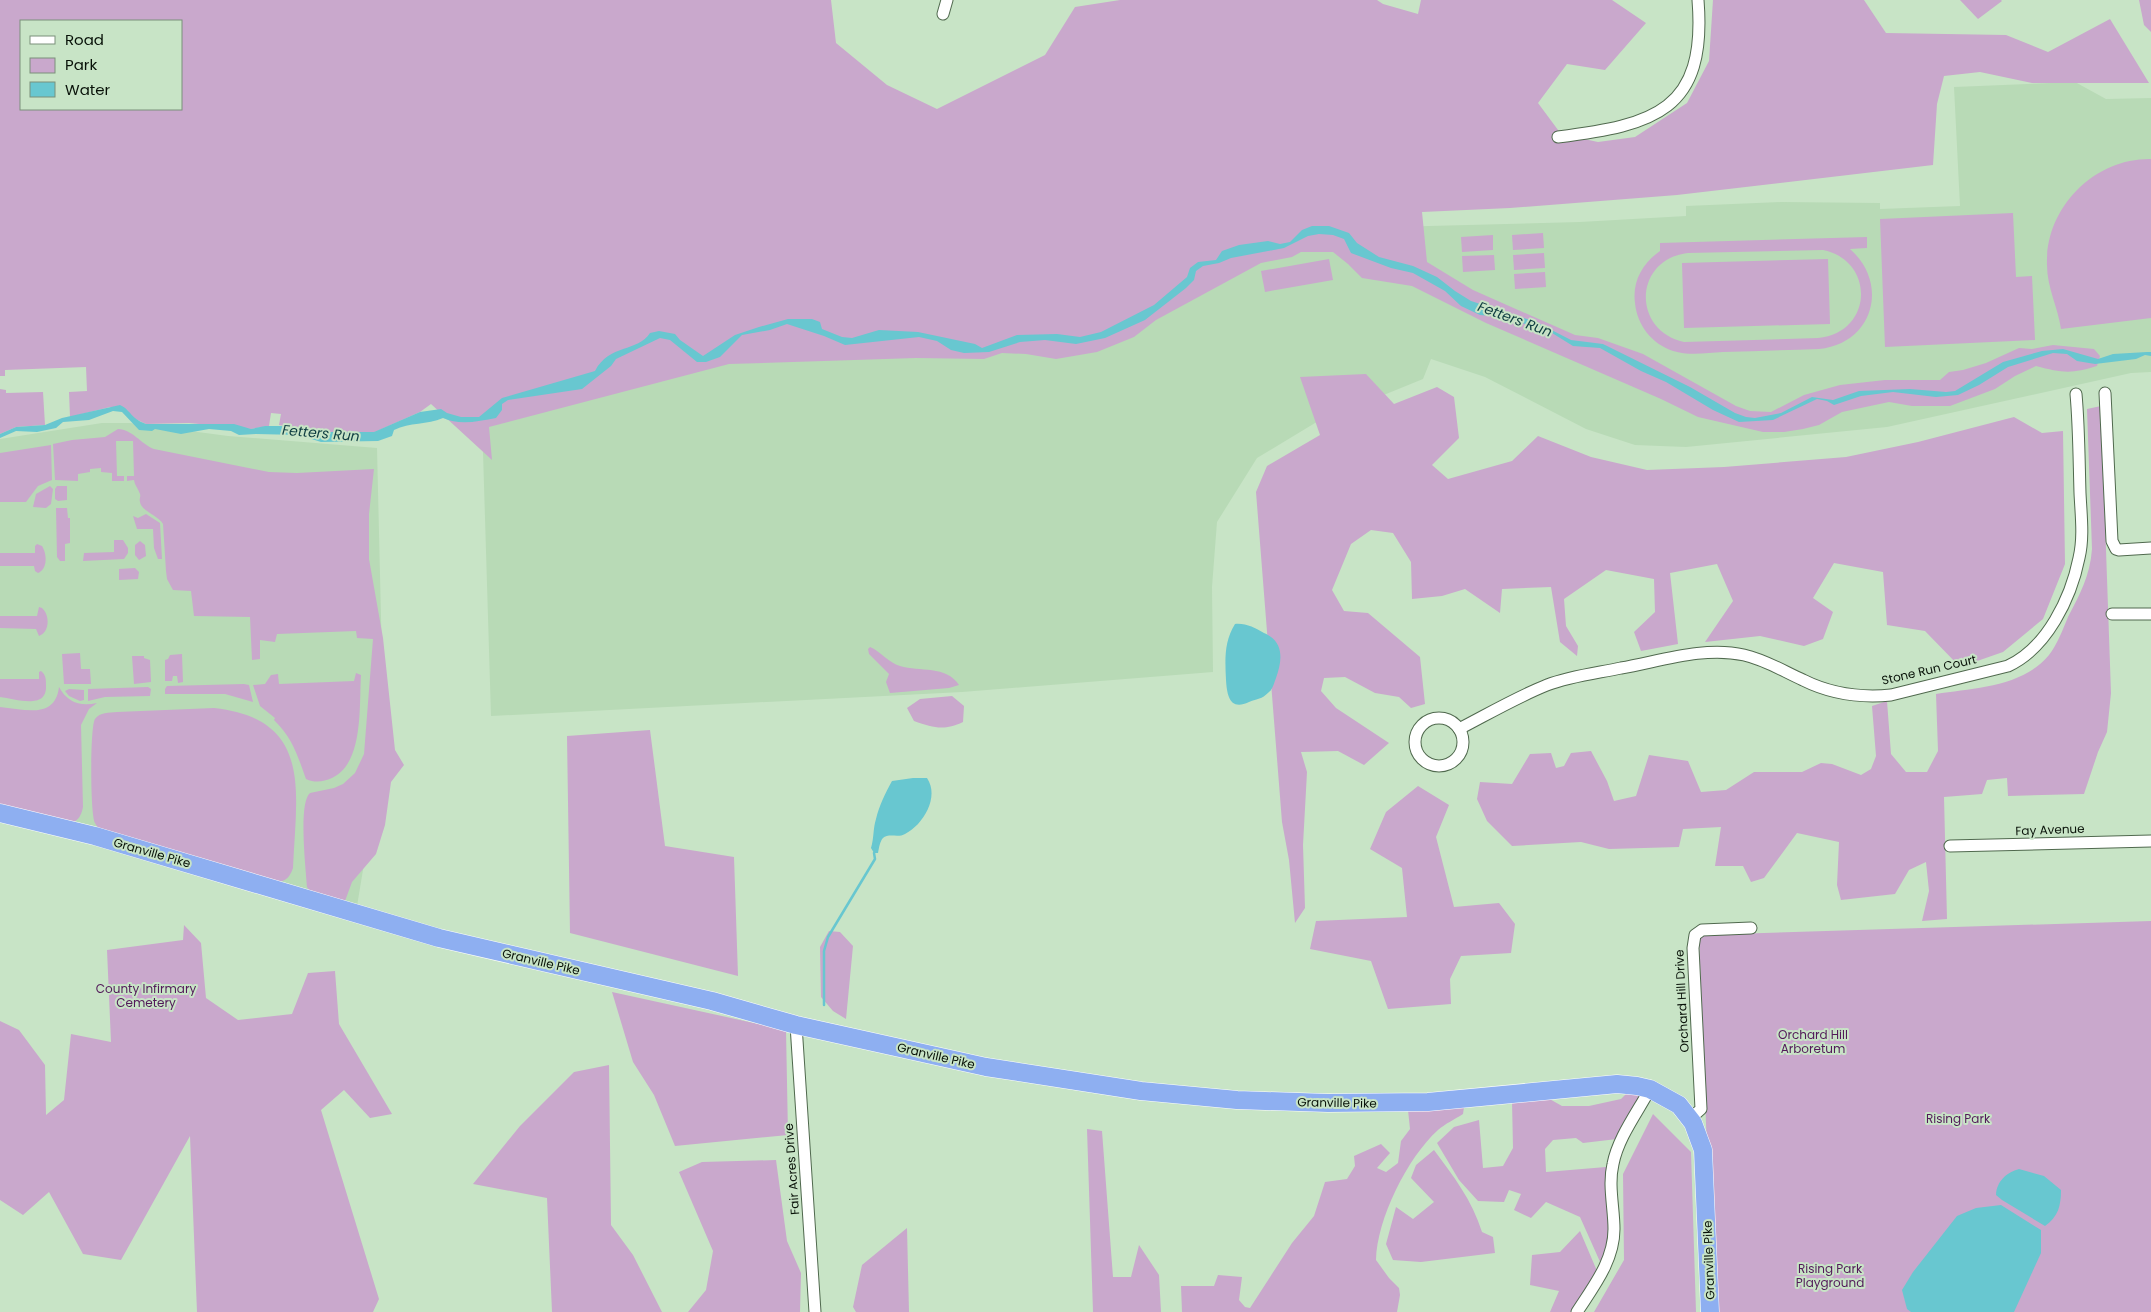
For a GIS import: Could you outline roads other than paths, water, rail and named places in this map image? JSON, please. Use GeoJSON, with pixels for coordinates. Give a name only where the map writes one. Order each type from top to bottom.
{"type":"FeatureCollection","features":[{"type":"Feature","properties":{"kind":"highway","name":"Granville Pike"},"geometry":{"type":"LineString","coordinates":[[0,813],[95,836],[439,938],[712,1001],[796,1025],[1026,1075],[1141,1092],[1237,1100],[1384,1104],[1428,1102],[1616,1084],[1650,1089],[1672,1100],[1690,1119],[1700,1139],[1705,1162],[1710,1312]]}},
{"type":"Feature","properties":{"kind":"street"},"geometry":{"type":"LineString","coordinates":[[943,14],[947,0]]}},
{"type":"Feature","properties":{"kind":"street"},"geometry":{"type":"LineString","coordinates":[[1558,137],[1628,125],[1640,121],[1673,101],[1688,83],[1695,65],[1699,32],[1698,0]]}},
{"type":"Feature","properties":{"kind":"street"},"geometry":{"type":"LineString","coordinates":[[2105,392],[2112,541],[2118,550],[2151,548]]}},
{"type":"Feature","properties":{"kind":"street","name":"Stone Run Court"},"geometry":{"type":"LineString","coordinates":[[1459,729],[1549,684],[1687,655],[1713,653],[1744,655],[1770,663],[1805,681],[1830,691],[1867,696],[1891,695],[2018,662],[2035,647],[2055,619],[2066,598],[2079,558],[2081,529],[2076,394]]}},
{"type":"Feature","properties":{"kind":"street"},"geometry":{"type":"LineString","coordinates":[[2112,614],[2151,614]]}},
{"type":"Feature","properties":{"kind":"street"},"geometry":{"type":"LineString","coordinates":[[1444,718],[1453,722],[1459,729],[1463,738],[1462,748],[1459,756],[1452,763],[1443,766],[1433,766],[1425,762],[1418,755],[1415,748],[1415,737],[1419,728],[1426,721],[1444,718]]}},
{"type":"Feature","properties":{"kind":"street","name":"Fay Avenue"},"geometry":{"type":"LineString","coordinates":[[1950,846],[2151,841]]}},
{"type":"Feature","properties":{"kind":"street","name":"Orchard Hill Drive"},"geometry":{"type":"LineString","coordinates":[[1690,1119],[1701,1109],[1693,948],[1695,935],[1702,930],[1751,928]]}},
{"type":"Feature","properties":{"kind":"street","name":"Fair Acres Drive"},"geometry":{"type":"LineString","coordinates":[[796,1025],[814,1312]]}},
{"type":"Feature","properties":{"kind":"street"},"geometry":{"type":"LineString","coordinates":[[1577,1312],[1607,1262],[1611,1249],[1614,1232],[1611,1182],[1616,1150],[1650,1089]]}},
{"type":"Feature","properties":{"kind":"water","name":"Fetters Run"},"geometry":{"type":"Polygon","coordinates":[[[1312,226],[1329,226],[1349,233],[1357,243],[1379,257],[1413,266],[1437,277],[1471,301],[1536,322],[1571,340],[1603,344],[1746,417],[1755,418],[1781,413],[1812,397],[1833,400],[1859,391],[1910,389],[1955,391],[2003,362],[2042,351],[2063,349],[2098,359],[2113,354],[2147,352],[2151,352],[2151,356],[2145,355],[2136,359],[2095,364],[2077,361],[2067,354],[2053,353],[2008,367],[1979,385],[1958,395],[1936,397],[1893,392],[1861,396],[1834,405],[1817,399],[1773,420],[1739,422],[1713,410],[1666,382],[1641,371],[1600,348],[1573,346],[1552,333],[1535,327],[1502,317],[1480,315],[1461,306],[1445,291],[1413,273],[1391,268],[1351,253],[1344,239],[1333,235],[1319,234],[1308,236],[1284,248],[1231,258],[1219,263],[1203,266],[1196,271],[1194,280],[1186,288],[1145,320],[1105,338],[1076,344],[1045,340],[1020,342],[989,352],[964,353],[951,350],[937,341],[919,337],[845,345],[787,324],[770,330],[742,335],[720,357],[706,362],[697,362],[670,340],[660,338],[616,359],[611,366],[582,389],[508,400],[502,404],[502,410],[496,418],[456,422],[443,418],[400,427],[394,430],[392,436],[378,441],[321,442],[299,435],[239,435],[231,431],[209,429],[181,434],[155,429],[152,431],[139,430],[122,412],[113,411],[89,420],[63,422],[56,428],[37,432],[16,431],[0,438],[0,434],[16,427],[45,425],[62,418],[120,405],[146,424],[234,424],[251,429],[265,426],[281,426],[321,432],[374,432],[420,412],[441,409],[461,417],[479,417],[502,398],[595,371],[608,356],[638,343],[650,333],[659,331],[675,334],[680,340],[703,356],[735,335],[788,319],[812,319],[820,322],[822,329],[842,337],[852,338],[879,330],[918,332],[975,344],[982,348],[1017,335],[1057,334],[1080,337],[1101,332],[1154,305],[1187,277],[1190,268],[1198,262],[1216,260],[1222,251],[1239,245],[1268,241],[1280,244],[1290,242],[1302,230],[1312,226]]]}},
{"type":"Feature","properties":{"kind":"water"},"geometry":{"type":"Polygon","coordinates":[[[1235,624],[1250,626],[1271,637],[1276,641],[1280,652],[1280,665],[1272,689],[1262,698],[1238,705],[1229,696],[1226,686],[1225,665],[1229,637],[1235,624]]]}},
{"type":"Feature","properties":{"kind":"water"},"geometry":{"type":"Polygon","coordinates":[[[927,778],[931,785],[932,794],[928,810],[912,830],[900,836],[883,838],[878,853],[874,853],[871,848],[875,822],[889,786],[892,781],[927,778]]]}},
{"type":"Feature","properties":{"kind":"water"},"geometry":{"type":"Polygon","coordinates":[[[2019,1169],[2044,1176],[2061,1190],[2058,1211],[2045,1226],[1996,1195],[1996,1190],[2003,1178],[2010,1172],[2019,1169]]]}},
{"type":"Feature","properties":{"kind":"water"},"geometry":{"type":"Polygon","coordinates":[[[2001,1205],[2041,1230],[2041,1253],[2014,1312],[1911,1312],[1907,1309],[1902,1290],[1913,1272],[1957,1216],[1976,1208],[2001,1205]]]}},
{"type":"Feature","properties":{"kind":"waterway"},"geometry":{"type":"LineString","coordinates":[[824,1005],[824,951],[828,937],[875,859],[874,853]]}},
{"type":"Feature","properties":{"kind":"park label","name":"County Infirmary Cemetery"},"geometry":{"type":"Point","coordinates":[146,996]}},
{"type":"Feature","properties":{"kind":"park label","name":"Orchard Hill Arboretum"},"geometry":{"type":"Point","coordinates":[1813,1042]}},
{"type":"Feature","properties":{"kind":"park label","name":"Rising Park"},"geometry":{"type":"Point","coordinates":[1958,1119]}},
{"type":"Feature","properties":{"kind":"park label","name":"Rising Park Playground"},"geometry":{"type":"Point","coordinates":[1830,1276]}}]}
